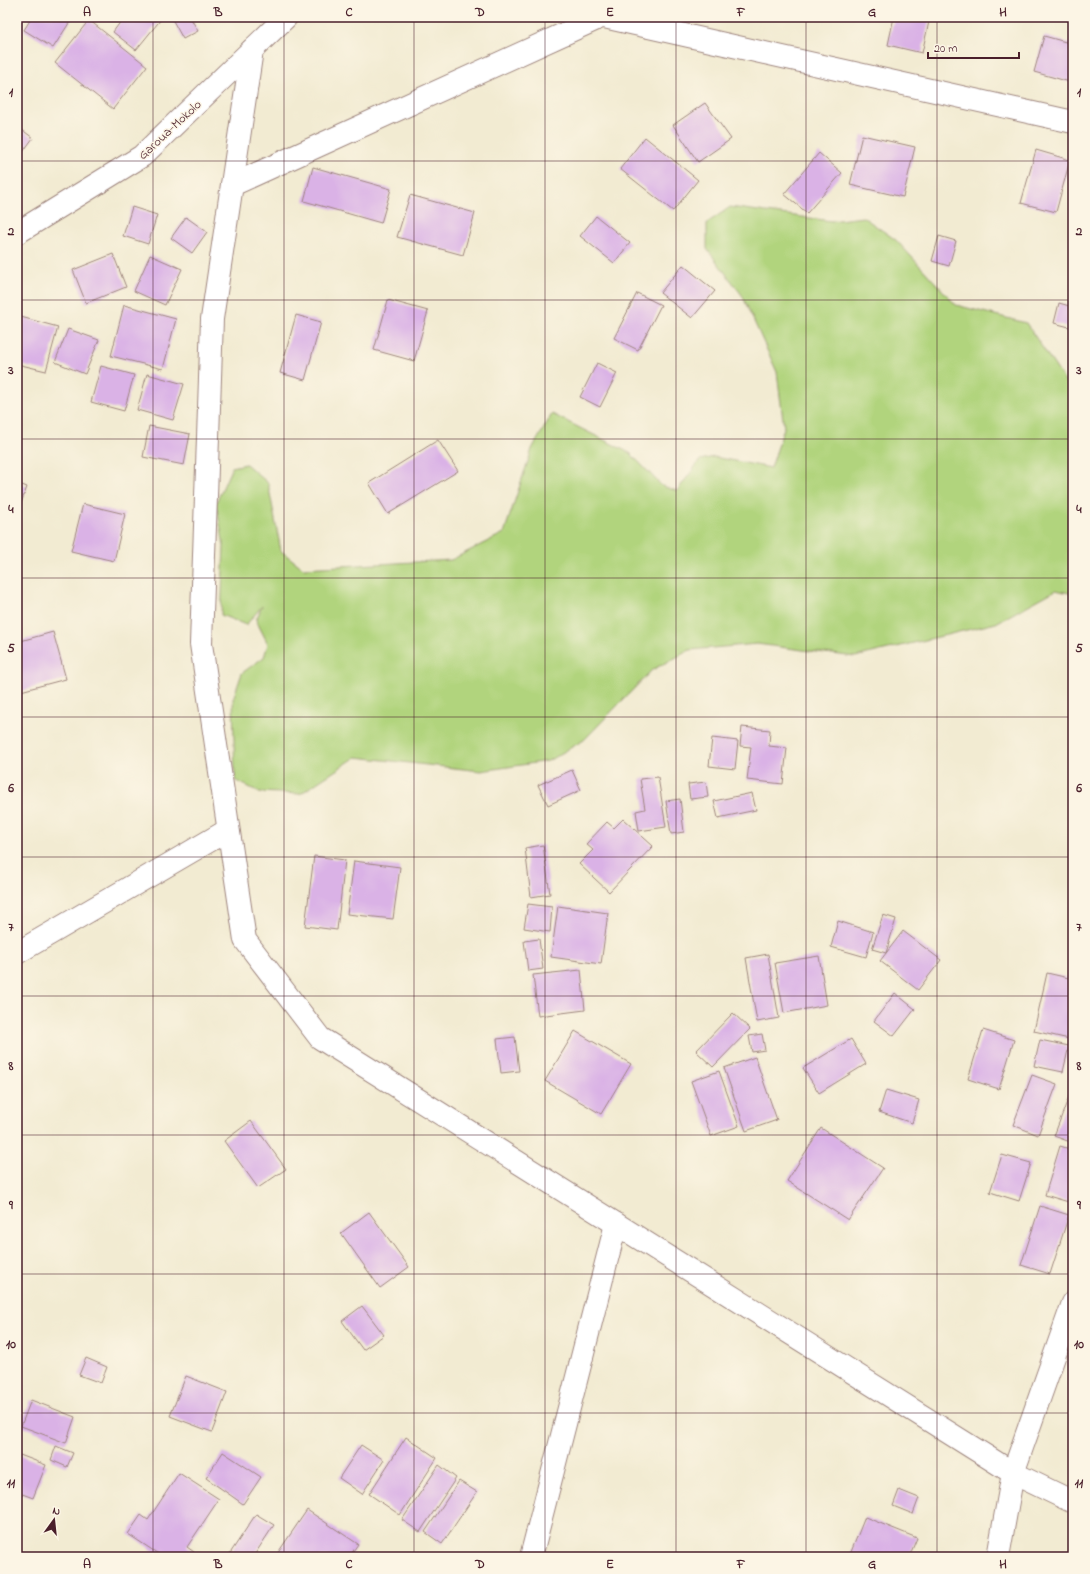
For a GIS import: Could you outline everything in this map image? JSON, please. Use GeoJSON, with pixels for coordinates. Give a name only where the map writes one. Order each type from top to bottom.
{"type":"FeatureCollection","features":[{"type":"Feature","properties":{"kind":"street","name":"Garoua-Mokolo"},"geometry":{"type":"LineString","coordinates":[[17,233],[142,156],[286,17]]}},
{"type":"Feature","properties":{"kind":"street"},"geometry":{"type":"LineString","coordinates":[[232,185],[601,17]]}},
{"type":"Feature","properties":{"kind":"street"},"geometry":{"type":"LineString","coordinates":[[604,17],[1073,122]]}},
{"type":"Feature","properties":{"kind":"street"},"geometry":{"type":"LineString","coordinates":[[252,50],[212,319],[201,644],[245,940],[320,1038],[1013,1473],[1073,1502]]}},
{"type":"Feature","properties":{"kind":"street"},"geometry":{"type":"LineString","coordinates":[[17,953],[228,830]]}},
{"type":"Feature","properties":{"kind":"street"},"geometry":{"type":"LineString","coordinates":[[531,1557],[616,1224]]}},
{"type":"Feature","properties":{"kind":"street"},"geometry":{"type":"LineString","coordinates":[[998,1557],[1013,1473],[1073,1303]]}},
{"type":"Feature","properties":{"kind":"green space"},"geometry":{"type":"Polygon","coordinates":[[[730,207],[831,221],[863,217],[896,240],[956,305],[1026,323],[1073,393],[1073,594],[1056,590],[996,623],[855,657],[757,644],[690,650],[652,670],[584,740],[548,761],[481,771],[356,757],[300,794],[259,792],[235,780],[233,699],[242,673],[264,657],[268,644],[256,620],[262,606],[246,625],[221,615],[224,546],[216,503],[232,467],[246,464],[268,483],[281,551],[303,568],[451,560],[504,533],[532,449],[552,414],[630,453],[662,486],[677,491],[700,460],[714,457],[771,468],[784,428],[777,372],[742,295],[707,249],[707,223],[730,207]]]}},
{"type":"Feature","properties":{"kind":"building"},"geometry":{"type":"Polygon","coordinates":[[[32,17],[73,17],[53,48],[24,30],[32,17]]]}},
{"type":"Feature","properties":{"kind":"building"},"geometry":{"type":"Polygon","coordinates":[[[124,17],[162,18],[136,50],[113,32],[124,17]]]}},
{"type":"Feature","properties":{"kind":"building"},"geometry":{"type":"Polygon","coordinates":[[[171,17],[190,17],[198,31],[183,39],[171,17]]]}},
{"type":"Feature","properties":{"kind":"building"},"geometry":{"type":"Polygon","coordinates":[[[894,17],[930,17],[922,53],[888,45],[894,17]]]}},
{"type":"Feature","properties":{"kind":"building"},"geometry":{"type":"Polygon","coordinates":[[[89,20],[147,66],[113,109],[55,63],[89,20]]]}},
{"type":"Feature","properties":{"kind":"building"},"geometry":{"type":"Polygon","coordinates":[[[1044,36],[1073,44],[1073,74],[1070,82],[1034,72],[1044,36]]]}},
{"type":"Feature","properties":{"kind":"building"},"geometry":{"type":"Polygon","coordinates":[[[705,103],[731,139],[698,162],[673,125],[705,103]]]}},
{"type":"Feature","properties":{"kind":"building"},"geometry":{"type":"Polygon","coordinates":[[[17,126],[33,138],[17,160],[17,126]]]}},
{"type":"Feature","properties":{"kind":"building"},"geometry":{"type":"Polygon","coordinates":[[[862,135],[915,147],[903,197],[850,185],[862,135]]]}},
{"type":"Feature","properties":{"kind":"building"},"geometry":{"type":"Polygon","coordinates":[[[645,137],[698,180],[673,211],[620,169],[645,137]]]}},
{"type":"Feature","properties":{"kind":"building"},"geometry":{"type":"Polygon","coordinates":[[[1036,150],[1070,160],[1056,212],[1021,203],[1036,150]]]}},
{"type":"Feature","properties":{"kind":"building"},"geometry":{"type":"Polygon","coordinates":[[[819,153],[842,173],[807,213],[784,194],[819,153]]]}},
{"type":"Feature","properties":{"kind":"building"},"geometry":{"type":"Polygon","coordinates":[[[313,167],[391,189],[381,223],[304,201],[313,167]]]}},
{"type":"Feature","properties":{"kind":"building"},"geometry":{"type":"Polygon","coordinates":[[[410,195],[475,213],[463,255],[397,237],[410,195]]]}},
{"type":"Feature","properties":{"kind":"building"},"geometry":{"type":"Polygon","coordinates":[[[132,207],[157,215],[148,244],[123,236],[132,207]]]}},
{"type":"Feature","properties":{"kind":"building"},"geometry":{"type":"Polygon","coordinates":[[[596,216],[630,243],[614,263],[580,236],[596,216]]]}},
{"type":"Feature","properties":{"kind":"building"},"geometry":{"type":"Polygon","coordinates":[[[186,217],[207,232],[192,253],[171,238],[186,217]]]}},
{"type":"Feature","properties":{"kind":"building"},"geometry":{"type":"Polygon","coordinates":[[[939,236],[956,241],[949,266],[932,261],[939,236]]]}},
{"type":"Feature","properties":{"kind":"building"},"geometry":{"type":"Polygon","coordinates":[[[113,254],[126,287],[86,303],[73,270],[113,254]]]}},
{"type":"Feature","properties":{"kind":"building"},"geometry":{"type":"Polygon","coordinates":[[[150,255],[182,269],[165,305],[134,291],[150,255]]]}},
{"type":"Feature","properties":{"kind":"building"},"geometry":{"type":"Polygon","coordinates":[[[683,265],[715,291],[692,318],[660,293],[683,265]]]}},
{"type":"Feature","properties":{"kind":"building"},"geometry":{"type":"Polygon","coordinates":[[[637,293],[661,305],[638,350],[614,338],[637,293]]]}},
{"type":"Feature","properties":{"kind":"building"},"geometry":{"type":"Polygon","coordinates":[[[388,300],[428,311],[414,361],[374,350],[388,300]]]}},
{"type":"Feature","properties":{"kind":"building"},"geometry":{"type":"Polygon","coordinates":[[[1059,303],[1073,307],[1073,328],[1054,323],[1059,303]]]}},
{"type":"Feature","properties":{"kind":"building"},"geometry":{"type":"Polygon","coordinates":[[[124,305],[176,319],[163,369],[111,356],[124,305]]]}},
{"type":"Feature","properties":{"kind":"building"},"geometry":{"type":"Polygon","coordinates":[[[296,315],[321,322],[305,380],[280,373],[296,315]]]}},
{"type":"Feature","properties":{"kind":"building"},"geometry":{"type":"Polygon","coordinates":[[[17,316],[58,327],[46,371],[17,364],[17,316]]]}},
{"type":"Feature","properties":{"kind":"building"},"geometry":{"type":"Polygon","coordinates":[[[68,329],[99,340],[85,374],[55,362],[68,329]]]}},
{"type":"Feature","properties":{"kind":"building"},"geometry":{"type":"Polygon","coordinates":[[[597,363],[617,373],[600,407],[580,397],[597,363]]]}},
{"type":"Feature","properties":{"kind":"building"},"geometry":{"type":"Polygon","coordinates":[[[101,366],[134,375],[124,411],[91,402],[101,366]]]}},
{"type":"Feature","properties":{"kind":"building"},"geometry":{"type":"Polygon","coordinates":[[[147,374],[184,384],[173,420],[137,410],[147,374]]]}},
{"type":"Feature","properties":{"kind":"building"},"geometry":{"type":"Polygon","coordinates":[[[149,426],[190,434],[184,465],[143,457],[149,426]]]}},
{"type":"Feature","properties":{"kind":"building"},"geometry":{"type":"Polygon","coordinates":[[[438,440],[458,471],[388,514],[369,483],[438,440]]]}},
{"type":"Feature","properties":{"kind":"building"},"geometry":{"type":"Polygon","coordinates":[[[17,483],[27,487],[17,514],[17,483]]]}},
{"type":"Feature","properties":{"kind":"building"},"geometry":{"type":"Polygon","coordinates":[[[83,504],[125,514],[114,561],[71,551],[83,504]]]}},
{"type":"Feature","properties":{"kind":"building"},"geometry":{"type":"Polygon","coordinates":[[[53,632],[66,679],[17,692],[17,642],[53,632]]]}},
{"type":"Feature","properties":{"kind":"building"},"geometry":{"type":"Polygon","coordinates":[[[742,727],[770,730],[769,746],[787,748],[783,784],[747,780],[751,747],[740,746],[742,727]]]}},
{"type":"Feature","properties":{"kind":"building"},"geometry":{"type":"Polygon","coordinates":[[[712,738],[738,741],[735,769],[709,766],[712,738]]]}},
{"type":"Feature","properties":{"kind":"building"},"geometry":{"type":"Polygon","coordinates":[[[572,770],[581,790],[548,805],[538,785],[572,770]]]}},
{"type":"Feature","properties":{"kind":"building"},"geometry":{"type":"Polygon","coordinates":[[[658,777],[666,827],[639,831],[636,811],[645,809],[640,779],[658,777]]]}},
{"type":"Feature","properties":{"kind":"building"},"geometry":{"type":"Polygon","coordinates":[[[706,782],[708,797],[690,799],[688,784],[706,782]]]}},
{"type":"Feature","properties":{"kind":"building"},"geometry":{"type":"Polygon","coordinates":[[[752,793],[756,810],[718,818],[714,801],[752,793]]]}},
{"type":"Feature","properties":{"kind":"building"},"geometry":{"type":"Polygon","coordinates":[[[680,799],[684,832],[671,834],[666,801],[680,799]]]}},
{"type":"Feature","properties":{"kind":"building"},"geometry":{"type":"Polygon","coordinates":[[[623,819],[653,846],[609,892],[579,864],[593,850],[586,844],[607,822],[614,828],[623,819]]]}},
{"type":"Feature","properties":{"kind":"building"},"geometry":{"type":"Polygon","coordinates":[[[543,845],[550,894],[531,897],[525,848],[543,845]]]}},
{"type":"Feature","properties":{"kind":"building"},"geometry":{"type":"Polygon","coordinates":[[[314,856],[345,860],[337,930],[305,926],[314,856]]]}},
{"type":"Feature","properties":{"kind":"building"},"geometry":{"type":"Polygon","coordinates":[[[354,861],[400,867],[393,919],[347,914],[354,861]]]}},
{"type":"Feature","properties":{"kind":"building"},"geometry":{"type":"Polygon","coordinates":[[[528,904],[552,907],[550,932],[524,928],[528,904]]]}},
{"type":"Feature","properties":{"kind":"building"},"geometry":{"type":"Polygon","coordinates":[[[558,906],[608,913],[601,964],[551,957],[558,906]]]}},
{"type":"Feature","properties":{"kind":"building"},"geometry":{"type":"Polygon","coordinates":[[[883,915],[896,919],[886,953],[872,949],[883,915]]]}},
{"type":"Feature","properties":{"kind":"building"},"geometry":{"type":"Polygon","coordinates":[[[838,921],[873,932],[866,957],[831,947],[838,921]]]}},
{"type":"Feature","properties":{"kind":"building"},"geometry":{"type":"Polygon","coordinates":[[[903,931],[941,960],[918,990],[880,961],[903,931]]]}},
{"type":"Feature","properties":{"kind":"building"},"geometry":{"type":"Polygon","coordinates":[[[539,939],[543,969],[528,971],[524,941],[539,939]]]}},
{"type":"Feature","properties":{"kind":"building"},"geometry":{"type":"Polygon","coordinates":[[[768,954],[779,1018],[757,1022],[746,958],[768,954]]]}},
{"type":"Feature","properties":{"kind":"building"},"geometry":{"type":"Polygon","coordinates":[[[819,956],[827,1005],[784,1013],[775,963],[819,956]]]}},
{"type":"Feature","properties":{"kind":"building"},"geometry":{"type":"Polygon","coordinates":[[[581,970],[585,1010],[538,1016],[533,975],[581,970]]]}},
{"type":"Feature","properties":{"kind":"building"},"geometry":{"type":"Polygon","coordinates":[[[1047,973],[1073,979],[1073,1022],[1069,1039],[1034,1031],[1047,973]]]}},
{"type":"Feature","properties":{"kind":"building"},"geometry":{"type":"Polygon","coordinates":[[[895,993],[915,1009],[894,1036],[874,1021],[895,993]]]}},
{"type":"Feature","properties":{"kind":"building"},"geometry":{"type":"Polygon","coordinates":[[[733,1013],[750,1029],[713,1067],[696,1051],[733,1013]]]}},
{"type":"Feature","properties":{"kind":"building"},"geometry":{"type":"Polygon","coordinates":[[[983,1030],[1014,1040],[999,1089],[968,1079],[983,1030]]]}},
{"type":"Feature","properties":{"kind":"building"},"geometry":{"type":"Polygon","coordinates":[[[575,1031],[631,1064],[601,1114],[545,1081],[575,1031]]]}},
{"type":"Feature","properties":{"kind":"building"},"geometry":{"type":"Polygon","coordinates":[[[762,1034],[765,1050],[752,1052],[749,1036],[762,1034]]]}},
{"type":"Feature","properties":{"kind":"building"},"geometry":{"type":"Polygon","coordinates":[[[515,1037],[519,1071],[501,1073],[497,1039],[515,1037]]]}},
{"type":"Feature","properties":{"kind":"building"},"geometry":{"type":"Polygon","coordinates":[[[851,1039],[866,1064],[819,1093],[803,1068],[851,1039]]]}},
{"type":"Feature","properties":{"kind":"building"},"geometry":{"type":"Polygon","coordinates":[[[1040,1040],[1069,1046],[1063,1072],[1034,1066],[1040,1040]]]}},
{"type":"Feature","properties":{"kind":"building"},"geometry":{"type":"Polygon","coordinates":[[[755,1057],[777,1120],[746,1131],[724,1068],[755,1057]]]}},
{"type":"Feature","properties":{"kind":"building"},"geometry":{"type":"Polygon","coordinates":[[[719,1071],[739,1126],[711,1136],[691,1081],[719,1071]]]}},
{"type":"Feature","properties":{"kind":"building"},"geometry":{"type":"Polygon","coordinates":[[[1032,1075],[1057,1084],[1038,1135],[1013,1125],[1032,1075]]]}},
{"type":"Feature","properties":{"kind":"building"},"geometry":{"type":"Polygon","coordinates":[[[1073,1086],[1073,1143],[1054,1136],[1073,1086]]]}},
{"type":"Feature","properties":{"kind":"building"},"geometry":{"type":"Polygon","coordinates":[[[886,1090],[919,1100],[912,1123],[879,1112],[886,1090]]]}},
{"type":"Feature","properties":{"kind":"building"},"geometry":{"type":"Polygon","coordinates":[[[251,1121],[286,1169],[258,1188],[224,1141],[251,1121]]]}},
{"type":"Feature","properties":{"kind":"building"},"geometry":{"type":"Polygon","coordinates":[[[821,1128],[883,1168],[848,1220],[787,1181],[821,1128]]]}},
{"type":"Feature","properties":{"kind":"building"},"geometry":{"type":"Polygon","coordinates":[[[1060,1146],[1073,1150],[1072,1203],[1045,1195],[1060,1146]]]}},
{"type":"Feature","properties":{"kind":"building"},"geometry":{"type":"Polygon","coordinates":[[[1002,1155],[1031,1163],[1019,1201],[990,1192],[1002,1155]]]}},
{"type":"Feature","properties":{"kind":"building"},"geometry":{"type":"Polygon","coordinates":[[[1040,1206],[1069,1215],[1050,1274],[1021,1265],[1040,1206]]]}},
{"type":"Feature","properties":{"kind":"building"},"geometry":{"type":"Polygon","coordinates":[[[369,1212],[409,1267],[380,1288],[341,1233],[369,1212]]]}},
{"type":"Feature","properties":{"kind":"building"},"geometry":{"type":"Polygon","coordinates":[[[362,1306],[384,1335],[363,1350],[342,1321],[362,1306]]]}},
{"type":"Feature","properties":{"kind":"building"},"geometry":{"type":"Polygon","coordinates":[[[86,1358],[107,1367],[101,1383],[79,1375],[86,1358]]]}},
{"type":"Feature","properties":{"kind":"building"},"geometry":{"type":"Polygon","coordinates":[[[186,1376],[227,1392],[212,1432],[170,1416],[186,1376]]]}},
{"type":"Feature","properties":{"kind":"building"},"geometry":{"type":"Polygon","coordinates":[[[31,1400],[75,1417],[66,1443],[21,1426],[31,1400]]]}},
{"type":"Feature","properties":{"kind":"building"},"geometry":{"type":"Polygon","coordinates":[[[406,1437],[437,1458],[400,1515],[369,1494],[406,1437]]]}},
{"type":"Feature","properties":{"kind":"building"},"geometry":{"type":"Polygon","coordinates":[[[361,1445],[384,1460],[362,1494],[339,1478],[361,1445]]]}},
{"type":"Feature","properties":{"kind":"building"},"geometry":{"type":"Polygon","coordinates":[[[56,1446],[73,1453],[67,1467],[51,1460],[56,1446]]]}},
{"type":"Feature","properties":{"kind":"building"},"geometry":{"type":"Polygon","coordinates":[[[223,1452],[261,1477],[243,1504],[206,1478],[223,1452]]]}},
{"type":"Feature","properties":{"kind":"building"},"geometry":{"type":"Polygon","coordinates":[[[20,1455],[46,1465],[33,1498],[17,1492],[17,1462],[20,1455]]]}},
{"type":"Feature","properties":{"kind":"building"},"geometry":{"type":"Polygon","coordinates":[[[439,1465],[456,1478],[420,1532],[402,1520],[439,1465]]]}},
{"type":"Feature","properties":{"kind":"building"},"geometry":{"type":"Polygon","coordinates":[[[179,1473],[219,1499],[187,1547],[194,1552],[191,1557],[163,1557],[128,1534],[141,1515],[148,1520],[179,1473]]]}},
{"type":"Feature","properties":{"kind":"building"},"geometry":{"type":"Polygon","coordinates":[[[459,1481],[477,1492],[442,1544],[425,1532],[459,1481]]]}},
{"type":"Feature","properties":{"kind":"building"},"geometry":{"type":"Polygon","coordinates":[[[899,1490],[919,1498],[913,1514],[893,1506],[899,1490]]]}},
{"type":"Feature","properties":{"kind":"building"},"geometry":{"type":"Polygon","coordinates":[[[307,1510],[358,1544],[349,1557],[275,1557],[307,1510]]]}},
{"type":"Feature","properties":{"kind":"building"},"geometry":{"type":"Polygon","coordinates":[[[256,1514],[274,1525],[253,1557],[231,1557],[229,1555],[256,1514]]]}},
{"type":"Feature","properties":{"kind":"building"},"geometry":{"type":"Polygon","coordinates":[[[865,1517],[917,1538],[909,1557],[849,1557],[865,1517]]]}}]}
